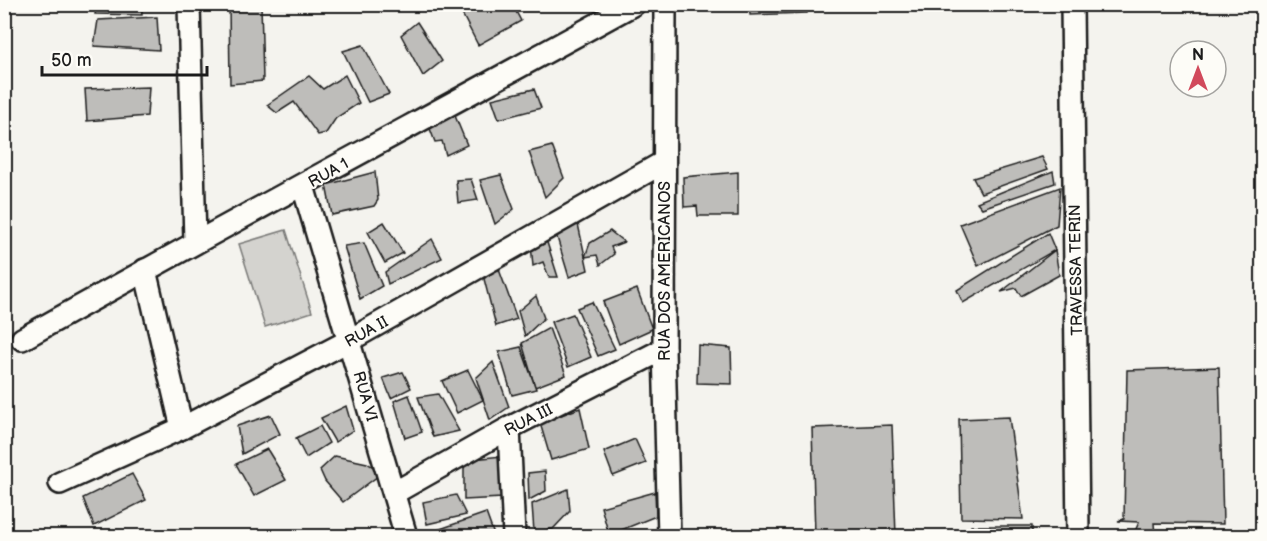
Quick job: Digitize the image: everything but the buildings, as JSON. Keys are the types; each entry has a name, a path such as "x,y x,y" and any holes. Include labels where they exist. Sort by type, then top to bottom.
{"street":[{"path":"189,4 195,242"},
{"name":"RUA 1","path":"22,339 195,242 303,186 633,4"},
{"name":"RUA DOS AMERICANOS","path":"665,4 664,350 669,537"},
{"name":"TRAVESSA TERIN","path":"1072,4 1078,537"},
{"name":"RUA II","path":"60,483 182,428 350,340 664,162"},
{"name":"RUA VI","path":"303,186 406,537"},
{"path":"145,270 182,428"},
{"name":"RUA III","path":"394,493 509,428 664,350"},
{"path":"509,428 514,537"}],"shaded area":[{"path":"286,230 312,312 265,327 239,244"}]}
